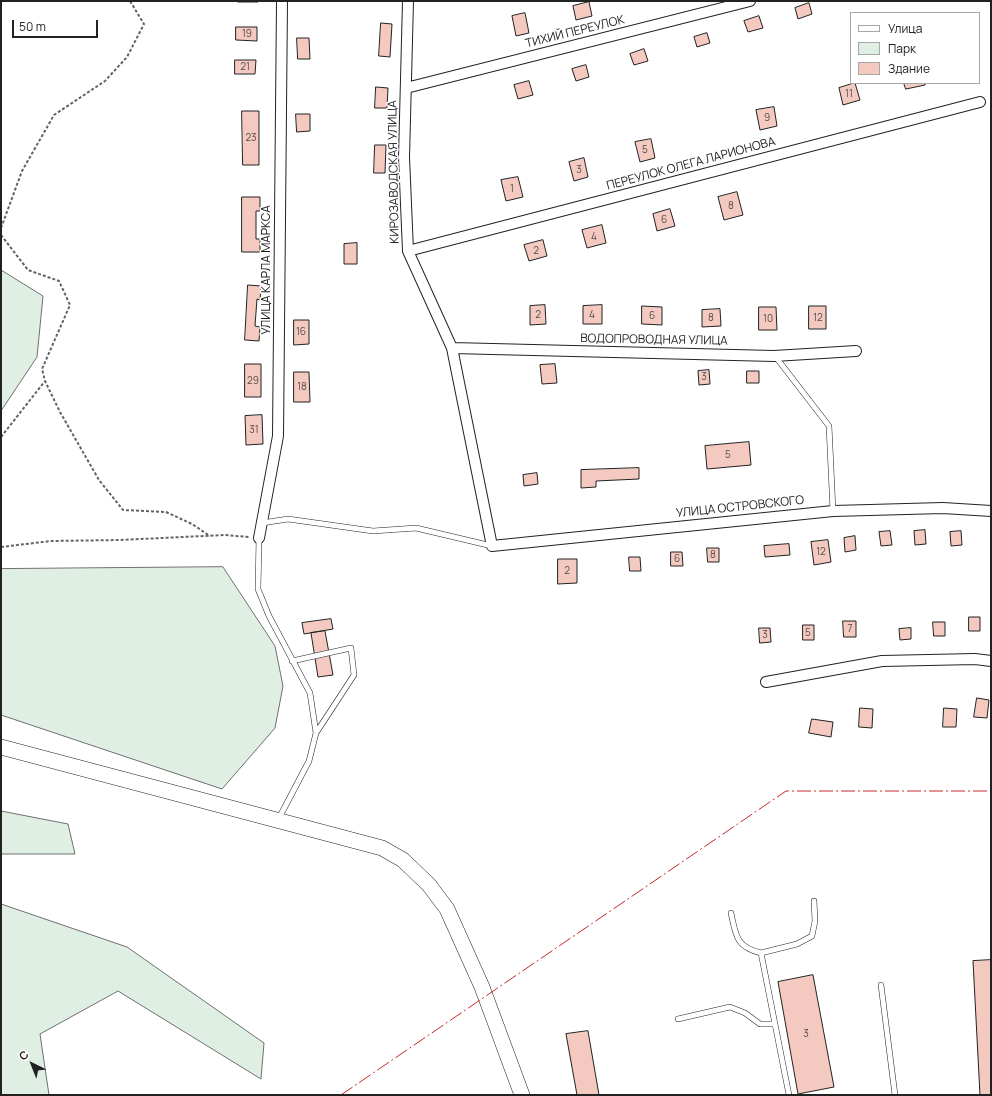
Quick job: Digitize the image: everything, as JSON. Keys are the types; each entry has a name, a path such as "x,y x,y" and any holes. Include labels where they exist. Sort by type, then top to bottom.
{"main road":[{"path":"1,747 382,848 403,860 429,885 447,909 482,987 522,1095"}],"street":[{"name":"УЛИЦА КАРЛА МАРКСА","path":"259,538 278,436 282,1"},
{"name":"КИРОЗАВОДСКАЯ УЛИЦА","path":"408,1 404,157 408,251 452,348 492,546"},
{"name":"ТИХИЙ ПЕРЕУЛОК","path":"406,88 750,1"},
{"name":"ПЕРЕУЛОК ОЛЕГА ЛАРИОНОВА","path":"408,251 980,102"},
{"name":"ВОДОПРОВОДНАЯ УЛИЦА","path":"452,348 774,356 856,351"},
{"name":"УЛИЦА ОСТРОВСКОГО","path":"492,546 833,511 943,508 991,511"},
{"path":"766,682 882,661 975,659 991,661"}],"lane":[{"path":"774,356 829,426 833,511"},
{"path":"262,523 288,519 373,530 416,528 492,546"},
{"path":"259,538 258,589 292,661 310,693 316,733"},
{"path":"278,820 309,761 316,733 354,675 351,648 292,661"},
{"path":"731,913 736,936 748,950 762,953 796,944 812,936 815,921 814,901"},
{"path":"762,953 789,1095"},
{"path":"881,985 895,1095"},
{"path":"678,1019 730,1006 745,1013 760,1024 775,1024"}],"path":[{"path":"1,228 22,170 54,114 105,82 127,57 144,24 130,1"},
{"path":"1,217 5,218"},
{"path":"1,235 28,270 59,281 70,305 42,369 45,381 60,412 99,480 123,510 166,512 192,524 210,536"},
{"path":"1,437 45,381"},
{"path":"1,547 51,541 224,535 259,538"}],"green space":[{"path":"1,270 43,296 37,357 1,411"},
{"path":"223,567 275,646 283,686 275,728 222,789 1,715 1,569"},
{"path":"1,811 68,824 75,854 1,854"},
{"path":"1,904 127,947 264,1043 261,1079 118,991 40,1034 49,1095 1,1095"}],"building":[{"path":"258,1 258,2 238,2"},
{"path":"589,2 592,16 576,20 573,6"},
{"path":"809,3 812,14 798,19 795,8"},
{"path":"525,13 529,33 516,36 512,16"},
{"path":"759,16 763,28 748,32 744,21"},
{"path":"381,23 392,24 390,57 379,56"},
{"path":"236,27 257,27 257,41 236,40"},
{"path":"707,33 710,43 697,47 694,37"},
{"path":"297,38 309,38 310,59 298,59"},
{"path":"644,49 648,61 634,65 630,54"},
{"path":"235,60 256,60 255,74 235,74"},
{"path":"586,65 589,77 576,81 572,69"},
{"path":"529,81 533,95 518,99 514,85"},
{"path":"855,84 860,100 843,105 839,88"},
{"path":"904,84 925,84 925,85 906,89"},
{"path":"376,87 388,88 387,108 375,108"},
{"path":"774,107 777,126 760,130 756,110"},
{"path":"242,111 259,111 259,165 243,165"},
{"path":"296,114 310,114 310,131 297,132"},
{"path":"651,139 655,158 640,162 635,142"},
{"path":"375,145 386,145 385,173 374,173"},
{"path":"584,158 588,177 574,181 569,162"},
{"path":"518,177 523,197 506,201 501,180"},
{"path":"737,192 743,215 724,220 718,197"},
{"path":"242,197 260,197 260,211 256,211 256,239 260,239 260,252 242,252"},
{"path":"670,209 675,226 657,231 653,214"},
{"path":"602,225 606,243 587,248 582,230"},
{"path":"543,240 547,256 529,261 524,245"},
{"path":"357,243 357,264 344,264 344,244"},
{"path":"248,285 261,286 260,300 257,299 255,326 260,327 259,341 245,340"},
{"path":"545,305 546,324 530,325 530,306"},
{"path":"602,305 602,324 583,324 583,306"},
{"path":"642,306 662,307 662,325 642,324"},
{"path":"809,306 826,306 826,329 809,329"},
{"path":"759,307 776,307 777,330 759,330"},
{"path":"720,309 721,326 702,327 702,310"},
{"path":"294,320 309,320 309,344 294,345"},
{"path":"245,364 261,364 261,397 245,397"},
{"path":"555,364 557,383 542,384 540,365"},
{"path":"709,370 710,384 699,385 698,371"},
{"path":"747,371 759,371 759,383 747,383"},
{"path":"294,372 309,372 310,402 294,402"},
{"path":"262,415 263,444 246,445 245,416"},
{"path":"749,442 751,465 707,469 705,446"},
{"path":"639,468 639,479 596,481 596,487 581,488 581,470"},
{"path":"537,473 538,484 524,486 523,475"},
{"path":"925,530 926,544 915,545 914,531"},
{"path":"890,531 892,545 881,546 879,532"},
{"path":"961,531 962,545 951,546 950,532"},
{"path":"855,536 856,550 845,552 844,538"},
{"path":"828,540 831,562 814,565 811,542"},
{"path":"789,544 790,555 765,557 764,546"},
{"path":"707,548 719,548 719,562 708,562"},
{"path":"671,552 682,552 683,566 671,566"},
{"path":"629,557 640,557 641,571 630,571"},
{"path":"558,559 577,559 577,583 558,584"},
{"path":"969,617 980,617 980,631 969,631"},
{"path":"331,619 333,629 304,634 302,623"},
{"path":"843,621 856,621 856,637 844,637"},
{"path":"933,622 945,622 945,636 934,636"},
{"path":"803,625 814,625 814,640 803,640"},
{"path":"759,628 770,628 771,642 760,643"},
{"path":"911,628 911,639 900,640 899,629"},
{"path":"325,631 333,675 318,677 311,633"},
{"path":"977,698 989,700 987,718 974,717"},
{"path":"860,708 873,709 872,728 859,727"},
{"path":"944,708 957,709 956,727 943,727"},
{"path":"812,719 833,722 831,737 809,733"},
{"path":"991,960 991,1095 980,1095 973,961"},
{"path":"813,975 834,1087 798,1094 778,982"},
{"path":"588,1031 599,1095 577,1095 566,1034"}],"power":[{"path":"341,1095 786,791 991,791"}]}
